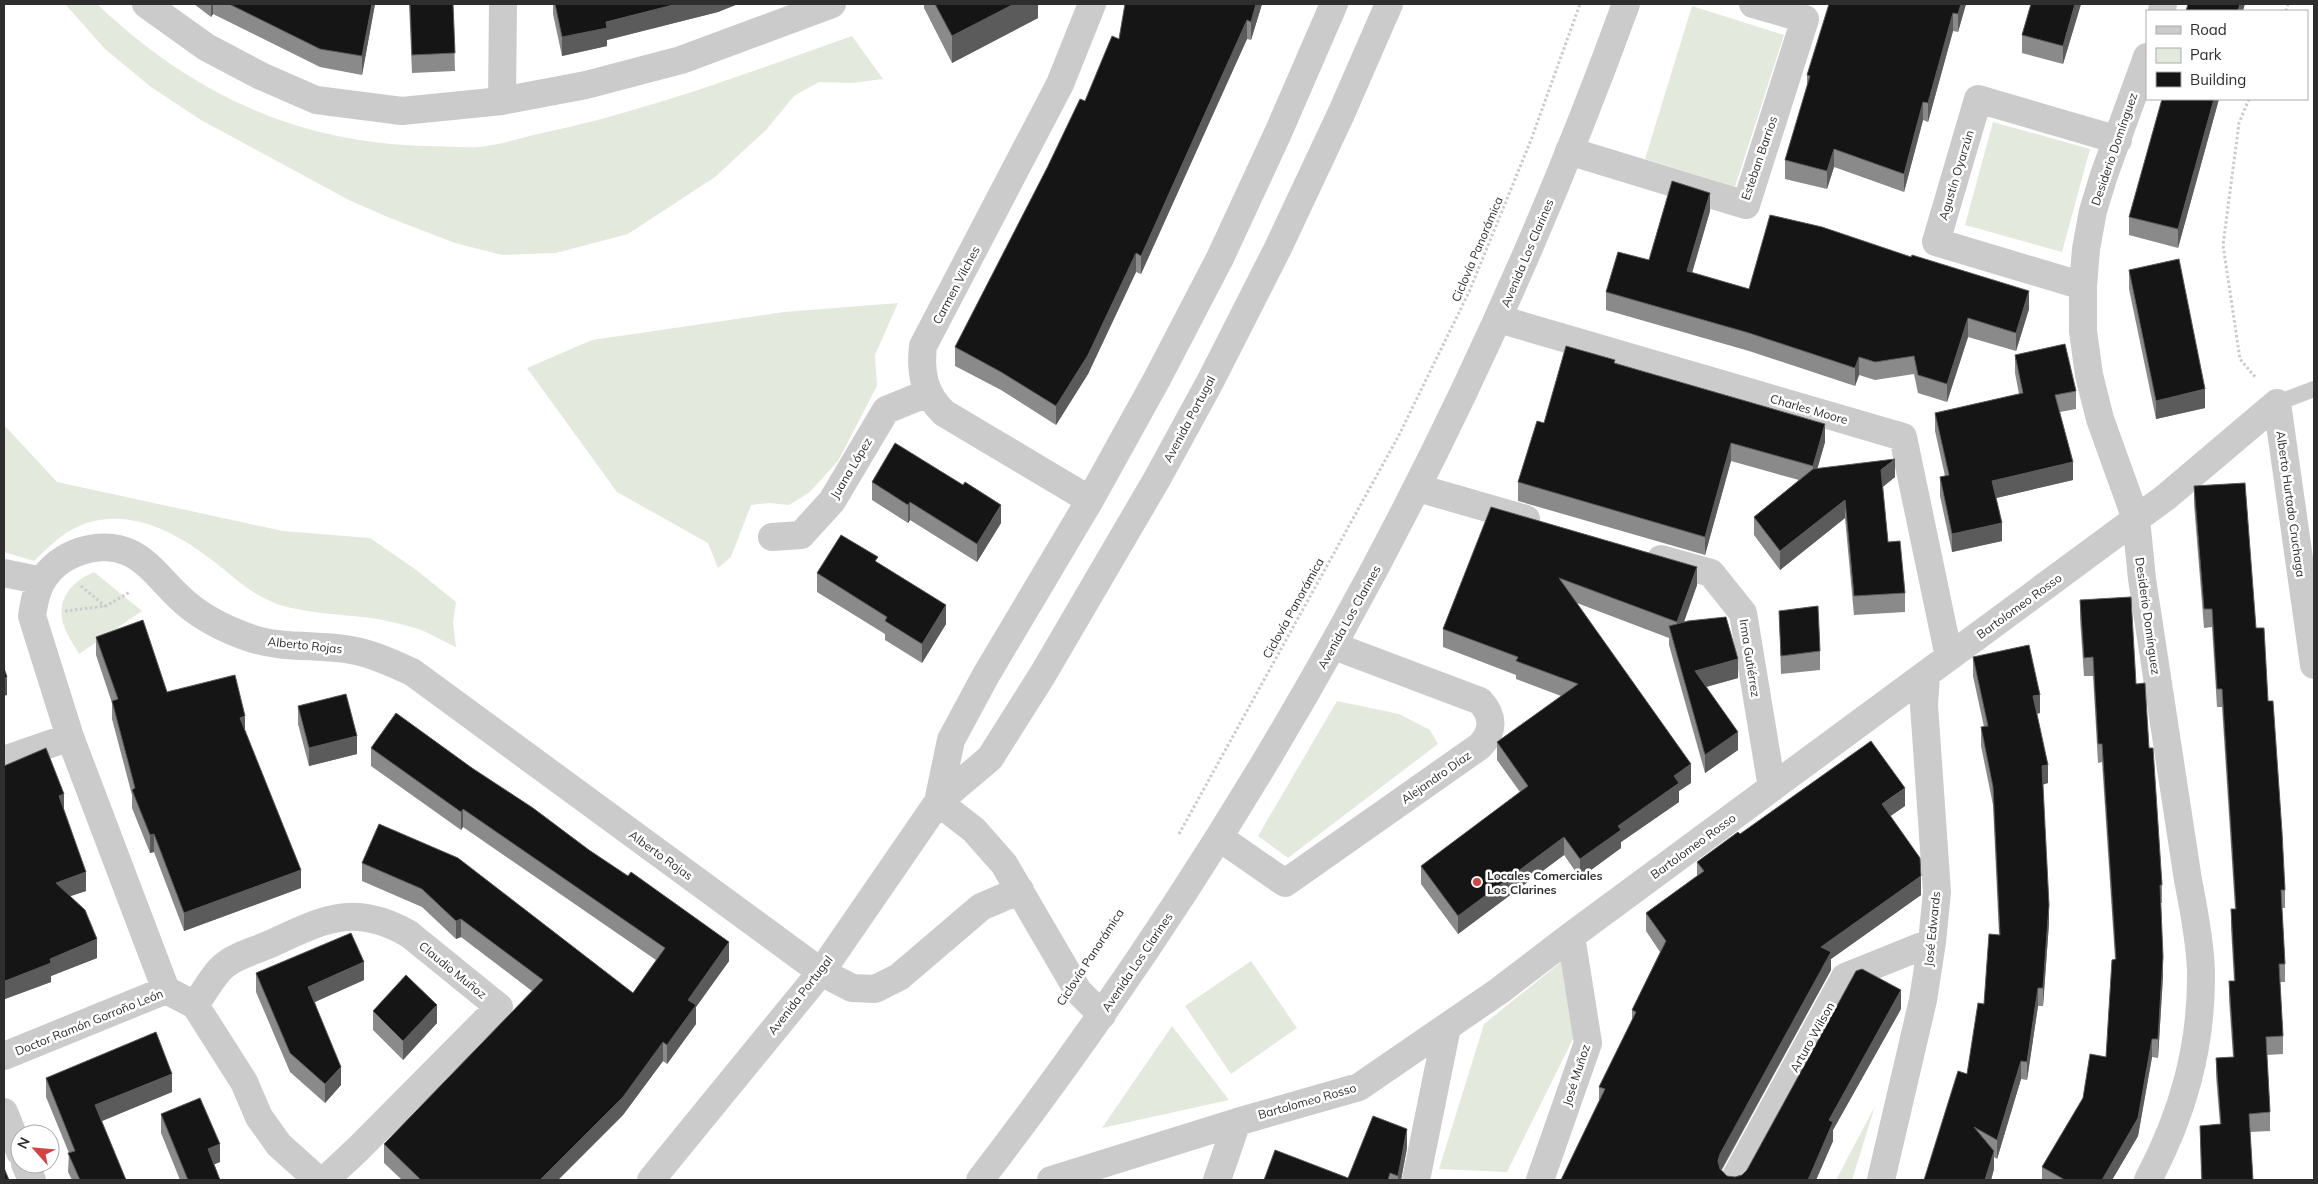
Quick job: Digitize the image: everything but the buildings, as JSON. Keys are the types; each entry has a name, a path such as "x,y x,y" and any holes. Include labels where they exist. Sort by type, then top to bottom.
{"street":[{"path":"146,4 206,47 261,76 316,100 402,111 502,101 586,85 681,60 788,22 832,4"},
{"path":"502,101 503,4"},
{"name":"Carmen Vilches","path":"1090,500 955,420 935,404 922,378 921,362 923,346 1060,84 1092,4"},
{"name":"Avenida Portugal","path":"938,802 951,740 986,675 1090,500 1157,379 1220,258 1278,133 1334,4"},
{"name":"Avenida Portugal","path":"651,1180 821,972 938,802 990,758 1043,674 1157,479 1278,248 1341,114 1389,4"},
{"name":"Avenida Los Clarines","path":"980,1180 1041,1101 1102,1015 1220,838 1334,646 1418,488 1499,318 1569,151 1626,4"},
{"name":"Esteban Barrios","path":"1569,151 1746,205 1805,18 1753,4"},
{"name":"Desiderio Domínguez","path":"2146,60 2104,175 2093,211 2086,249 2083,286 2083,331 2089,375 2100,419 2136,519 2142,578 2188,880 2197,925 2201,971 2198,1025 2193,1062 2182,1106 2165,1148 2148,1180"},
{"name":"Agustín Oyarzún","path":"2083,286 1936,242 1978,99 2118,140"},
{"name":"Charles Moore","path":"1499,318 1903,437 1949,657"},
{"name":"Juana López","path":"772,537 801,535 832,501 886,410 928,393"},
{"name":"Bartolomeo Rosso","path":"1051,1180 1237,1122 1359,1087 1499,991 2166,497 2277,403"},
{"name":"Alberto Hurtado Cruchaga","path":"2277,403 2314,665"},
{"path":"1418,488 1551,526"},
{"name":"Alberto Rojas","path":"32,616 35,598 42,581 54,566 74,553 92,548 110,548 128,552 145,562 180,598 204,616 228,629 253,639 280,645 351,650 391,662 412,672 821,972 852,988 875,989 899,977 981,907 1020,890"},
{"name":"Irma Gutiérrez","path":"1636,551 1711,573 1743,613 1772,788"},
{"path":"4,573 42,581"},
{"path":"32,616 70,737 166,990"},
{"name":"Alejandro Díaz","path":"1220,838 1285,883 1480,746 1487,739 1492,720 1488,709 1480,701 1334,646"},
{"name":"José Edwards","path":"1881,1180 1923,1000 1937,892 1924,704 1926,674"},
{"path":"4,760 70,737"},
{"path":"938,802 974,830 1004,864 1078,991 1102,1015"},
{"name":"Claudio Muñoz","path":"195,1005 224,965 321,921 356,916 384,921 409,934 499,1007 325,1180"},
{"name":"José Muñoz","path":"1540,1180 1588,1043 1571,936"},
{"name":"Arturo Wilson","path":"1734,1180 1845,978 1932,942"},
{"name":"Doctor Ramón Gorroño León","path":"4,1056 166,990 195,1005"},
{"path":"195,1005 244,1082 264,1124 279,1145 318,1180"},
{"path":"1416,1180 1447,1027"},
{"path":"4,1112 10,1127"},
{"path":"1217,1180 1237,1122"}],"lane":[{"path":"2277,403 2314,389"}],"path":[{"name":"Ciclovía Panorámica","path":"1178,835 1398,437 1469,292 1531,140 1580,4"},
{"path":"2249,100 2239,124 2223,245 2240,358 2277,403"},
{"path":"32,616 106,606 158,576"}],"green space":[{"path":"65,4 97,4 133,36 170,64 209,88 249,108 291,123 334,135 380,143 478,147 502,143 621,114 737,77 852,36 883,79 852,83 819,82 794,96 766,130 715,177 628,234 556,253 502,255 455,243 349,200 201,120 151,87 105,49"},
{"path":"1692,6 1784,35 1735,187 1645,159"},
{"path":"1993,122 2090,149 2062,252 1965,225"},
{"path":"898,303 875,355 877,386 838,461 810,492 789,505 769,503 751,505 731,557 718,568 708,543 617,492 527,368 592,340 784,312"},
{"path":"4,425 57,482 283,531 370,538 415,569 456,602 453,622 456,647 420,630 396,623 363,617 311,612 280,605 249,589 191,545 176,536 145,523 113,519 79,526 61,537 34,561 4,552"},
{"path":"94,572 142,611 79,654 63,623 61,611 65,596 74,584"},
{"path":"1337,701 1399,714 1430,730 1438,744 1288,858 1258,836"},
{"path":"1251,961 1297,1028 1231,1074 1185,1006"},
{"path":"1562,961 1578,1029 1507,1172 1439,1169 1484,1024"},
{"path":"1172,1026 1229,1100 1102,1128"},
{"path":"1875,1106 1852,1180 1836,1180"}],"place":[{"name":"Locales Comerciales Los Clarines","path":"1477,882"}]}
